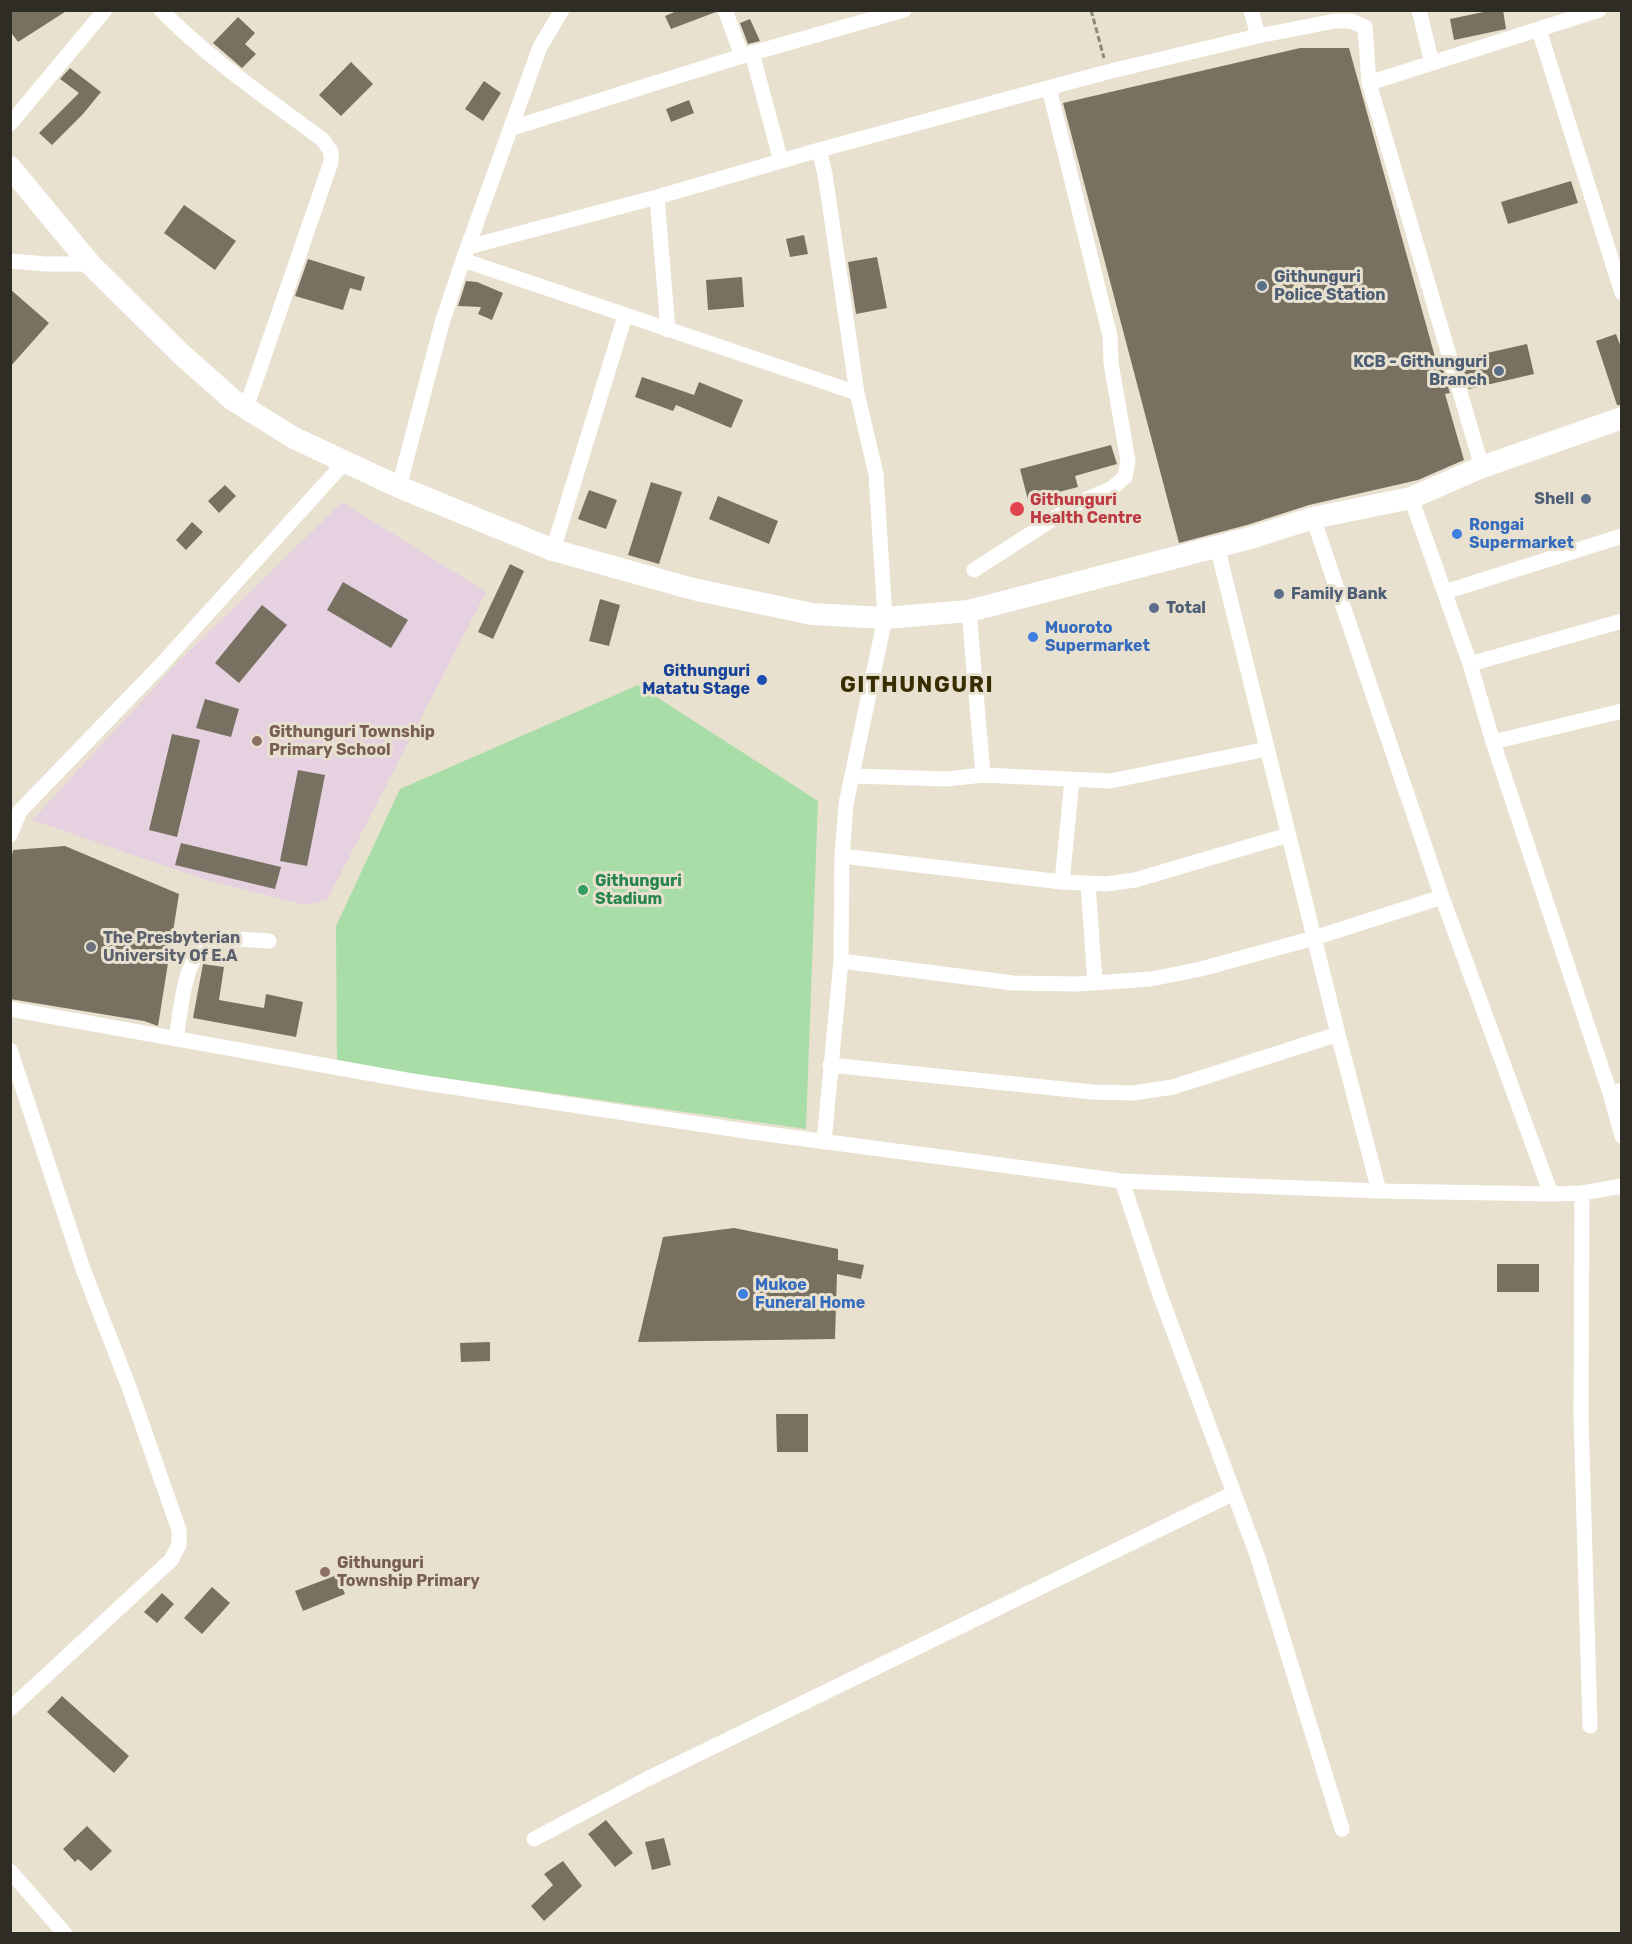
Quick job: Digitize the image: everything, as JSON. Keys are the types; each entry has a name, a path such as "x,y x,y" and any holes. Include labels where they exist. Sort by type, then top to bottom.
{"main road":[{"path":"10,167 90,264 182,355 233,400 294,438 399,487 553,550 693,589 812,614 885,618 969,611 1250,538 1313,518 1411,498 1482,467 1622,418"}],"street":[{"path":"10,124 105,10"},
{"path":"161,10 190,40 322,140 331,152 331,162 246,408"},
{"path":"399,487 442,323 465,253 540,47 562,10"},
{"path":"725,10 747,55 781,161"},
{"path":"1251,10 1258,36"},
{"path":"1419,10 1432,63"},
{"path":"512,128 747,55 900,11"},
{"path":"1369,83 1591,12"},
{"path":"465,253 819,150 1107,72 1258,36 1335,21 1351,21 1365,27 1369,83 1482,467"},
{"path":"1539,30 1622,293"},
{"path":"974,570 1078,503 1112,488 1125,477 1128,461 1111,363 1110,336 1049,88"},
{"path":"819,150 825,174 857,393 876,474 885,618 846,804 842,856 841,961 824,1142"},
{"path":"657,197 668,330"},
{"path":"465,253 625,316 857,393"},
{"path":"10,261 90,264"},
{"path":"553,550 625,316"},
{"path":"12,826 20,811 159,667 344,463"},
{"path":"1411,498 1470,664 1493,742 1616,1092 1622,1136"},
{"path":"1313,518 1442,897 1551,1194"},
{"path":"1445,592 1622,536"},
{"path":"1217,546 1379,1191"},
{"path":"969,611 983,775"},
{"path":"1470,664 1622,621"},
{"path":"1493,742 1622,711"},
{"path":"853,776 947,779 983,775 1110,781 1267,749"},
{"path":"1062,882 1071,780"},
{"path":"842,856 1062,882 1088,883 1135,880 1288,835"},
{"path":"1088,883 1095,983"},
{"path":"841,961 1013,983 1095,983 1151,979 1201,969 1314,938 1442,897"},
{"path":"176,1039 190,962 200,948 216,939 269,941"},
{"path":"10,1009 412,1081 824,1142 1122,1181 1379,1191 1551,1194 1582,1193 1622,1186"},
{"path":"830,1065 1092,1092 1133,1093 1173,1087 1338,1034"},
{"path":"10,1050 83,1269 129,1387 179,1530 180,1545 171,1560 10,1709"},
{"path":"1122,1181 1160,1295 1257,1555 1342,1829"},
{"path":"1582,1193 1581,1416 1590,1726"},
{"path":"534,1839 647,1779 1234,1492"},
{"path":"10,1871 65,1934"}],"path":[{"path":"1091,10 1107,72"}],"shaded area":[{"name":"Githunguri Township Primary School","path":"342,502 486,592 327,900 305,905 206,880 32,820 178,662"}],"green space":[{"name":"Githunguri Stadium","path":"638,685 818,801 806,1129 337,1063 336,926 400,789"}],"building":[{"path":"10,10 68,10 18,42 10,31"},
{"path":"679,10 716,10 716,12 671,29 665,16"},
{"path":"1503,10 1506,29 1454,40 1450,19"},
{"path":"238,17 255,33 245,44 256,54 242,68 213,43"},
{"path":"750,19 760,41 748,44 740,23"},
{"name":"Githunguri Police Station","path":"1300,48 1349,48 1437,364 1441,363 1450,393 1445,394 1464,460 1418,480 1309,505 1247,525 1179,543 1063,103"},
{"path":"351,62 373,84 341,116 319,95"},
{"path":"70,68 101,92 52,145 39,133 79,93 60,79"},
{"path":"484,81 501,93 483,121 465,109"},
{"path":"689,100 694,113 671,122 666,109"},
{"path":"1571,181 1578,203 1508,224 1501,202"},
{"path":"184,205 236,241 215,270 164,233"},
{"path":"804,235 808,254 790,257 786,239"},
{"path":"877,257 887,308 856,314 848,262"},
{"path":"308,259 365,277 361,291 350,288 343,310 295,296"},
{"path":"742,277 744,307 708,310 706,280"},
{"path":"466,281 477,282 503,293 492,320 478,314 481,307 458,306"},
{"path":"10,289 49,323 10,367"},
{"path":"1616,334 1622,350 1622,405 1617,405 1596,341"},
{"path":"1527,344 1534,374 1469,389 1460,359"},
{"path":"642,377 694,395 699,382 743,400 731,428 676,405 673,411 635,397"},
{"path":"1111,445 1117,464 1075,476 1078,487 1028,500 1020,469"},
{"path":"651,482 682,492 659,564 628,555"},
{"path":"225,485 236,496 219,513 208,501"},
{"path":"589,490 617,500 606,529 578,519"},
{"path":"718,496 778,521 769,544 709,519"},
{"path":"192,522 203,532 186,550 176,540"},
{"path":"510,564 524,571 493,639 478,632"},
{"path":"343,582 408,620 391,648 327,610"},
{"path":"600,599 620,605 609,646 589,641"},
{"path":"262,605 287,625 239,683 215,663"},
{"path":"205,699 239,709 231,737 196,728"},
{"path":"172,734 200,740 177,837 149,830"},
{"path":"298,770 325,775 307,866 280,861"},
{"path":"181,843 281,867 275,889 175,865"},
{"name":"The Presbyterian University Of E.A","path":"65,846 179,894 158,1026 144,1021 10,999 10,866 13,850"},
{"path":"203,964 224,967 219,1000 264,1008 266,994 303,1002 296,1037 193,1018"},
{"name":"Mukoe Funeral Home","path":"734,1228 838,1249 838,1260 864,1265 861,1279 837,1274 835,1339 638,1342 663,1237"},
{"path":"1497,1264 1539,1264 1539,1292 1497,1292"},
{"path":"490,1342 490,1361 461,1362 460,1343"},
{"path":"776,1414 808,1414 808,1452 777,1452"},
{"path":"337,1575 345,1594 303,1611 295,1591"},
{"path":"212,1587 230,1603 202,1634 184,1618"},
{"path":"162,1593 174,1604 157,1623 144,1612"},
{"path":"62,1696 129,1756 114,1773 47,1712"},
{"path":"606,1820 633,1853 615,1867 588,1834"},
{"path":"87,1826 112,1851 91,1871 78,1859 75,1862 63,1849"},
{"path":"664,1838 671,1865 652,1870 645,1842"},
{"path":"563,1861 582,1886 544,1921 531,1906 553,1885 544,1874"}],"place":[{"name":"Githunguri Police Station","path":"1262,286"},
{"name":"KCB - Githunguri Branch","path":"1499,371"},
{"name":"Shell","path":"1586,499"},
{"name":"Githunguri Health Centre","path":"1017,509"},
{"name":"Rongai Supermarket","path":"1457,534"},
{"name":"Family Bank","path":"1279,594"},
{"name":"Total","path":"1154,608"},
{"name":"Muoroto Supermarket","path":"1033,637"},
{"name":"Githunguri Matatu Stage","path":"762,680"},
{"name":"Githunguri Township Primary School","path":"257,741"},
{"name":"Githunguri Stadium","path":"583,890"},
{"name":"The Presbyterian University Of E.A","path":"91,947"},
{"name":"Mukoe Funeral Home","path":"743,1294"},
{"name":"Githunguri Township Primary","path":"325,1572"}],"district":[{"name":"GITHUNGURI","path":"917,686"}]}
